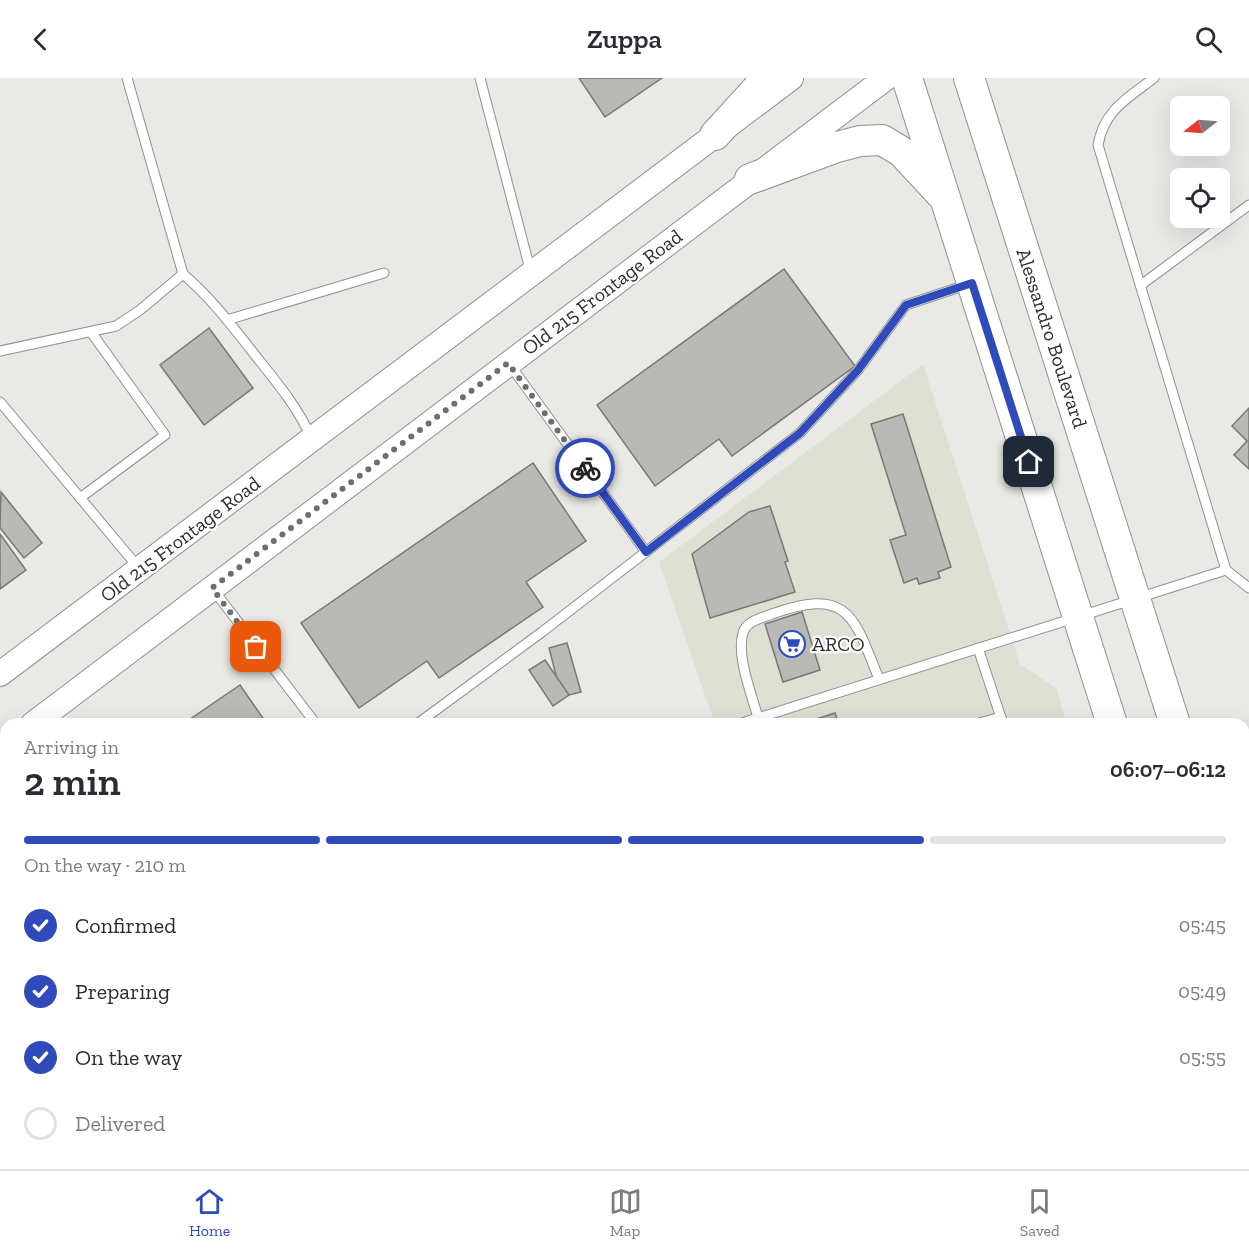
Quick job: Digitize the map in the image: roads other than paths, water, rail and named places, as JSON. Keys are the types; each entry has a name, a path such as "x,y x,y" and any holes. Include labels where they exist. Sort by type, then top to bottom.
{"main road":[{"path":"715,135 767,78"},
{"path":"907,78 1110,718"},
{"name":"Alessandro Boulevard","path":"969,78 1173,718"},
{"path":"750,179 837,147 860,141 882,140 902,152 946,200"}],"street":[{"name":"Old 215 Frontage Road","path":"0,674 791,78"},
{"name":"Old 215 Frontage Road","path":"41,718 886,78"}],"lane":[{"path":"127,78 183,274 207,294 285,393 301,416 312,439"},
{"path":"480,78 531,273"},
{"path":"1154,78 1113,110 1101,128 1098,145 1226,570 1249,588"},
{"path":"1141,285 1249,205"},
{"path":"227,320 384,273"},
{"path":"0,351 116,326 140,310 183,274"},
{"path":"425,718 800,433 858,370 906,305 972,283"},
{"path":"80,498 165,435 91,332"},
{"path":"508,363 646,552"},
{"path":"0,402 140,569"},
{"path":"879,679 859,629 850,616 835,606 816,604 795,606 750,623 743,631 741,651 758,718 1226,570"},
{"path":"212,588 311,718"},
{"path":"978,648 1001,718"}],"place":[{"name":"ARCO","path":"792,644"}]}
